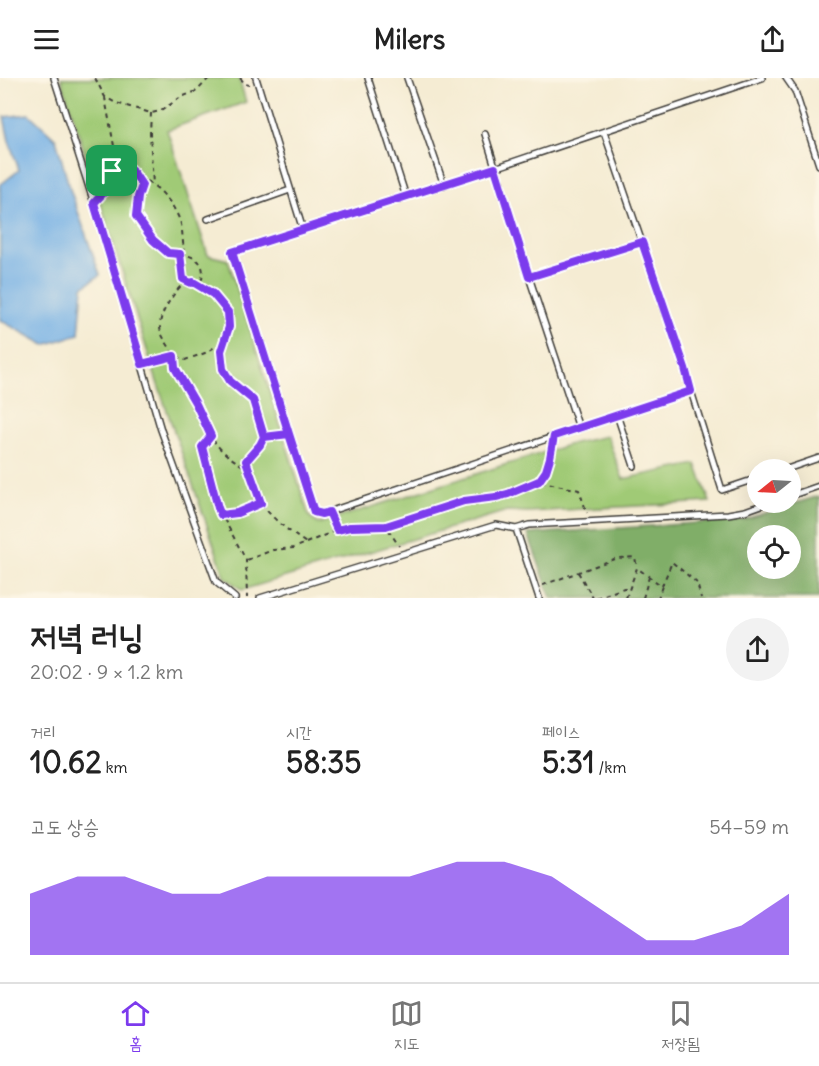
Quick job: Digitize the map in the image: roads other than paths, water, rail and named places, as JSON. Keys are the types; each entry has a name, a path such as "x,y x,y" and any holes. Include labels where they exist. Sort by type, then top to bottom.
{"lane":[{"path":"54,78 94,203 161,430 216,582 235,598"},
{"path":"256,78 303,230"},
{"path":"368,78 406,197"},
{"path":"407,78 444,185"},
{"path":"691,391 329,512 322,514 314,512 232,252 444,185 762,78"},
{"path":"786,78 795,91 819,165"},
{"path":"604,132 685,368 722,490 747,482"},
{"path":"485,134 579,428"},
{"path":"208,219 290,190"},
{"path":"529,277 642,242"},
{"path":"617,415 634,466"},
{"path":"801,464 819,458"},
{"path":"801,492 819,486"},
{"path":"260,598 496,525 516,530 529,525 728,514 747,510"},
{"path":"516,530 539,598"}],"water":[{"path":"29,114 56,139 69,186 100,275 83,287 79,334 45,345 0,320 0,185 19,170 4,117"}]}
